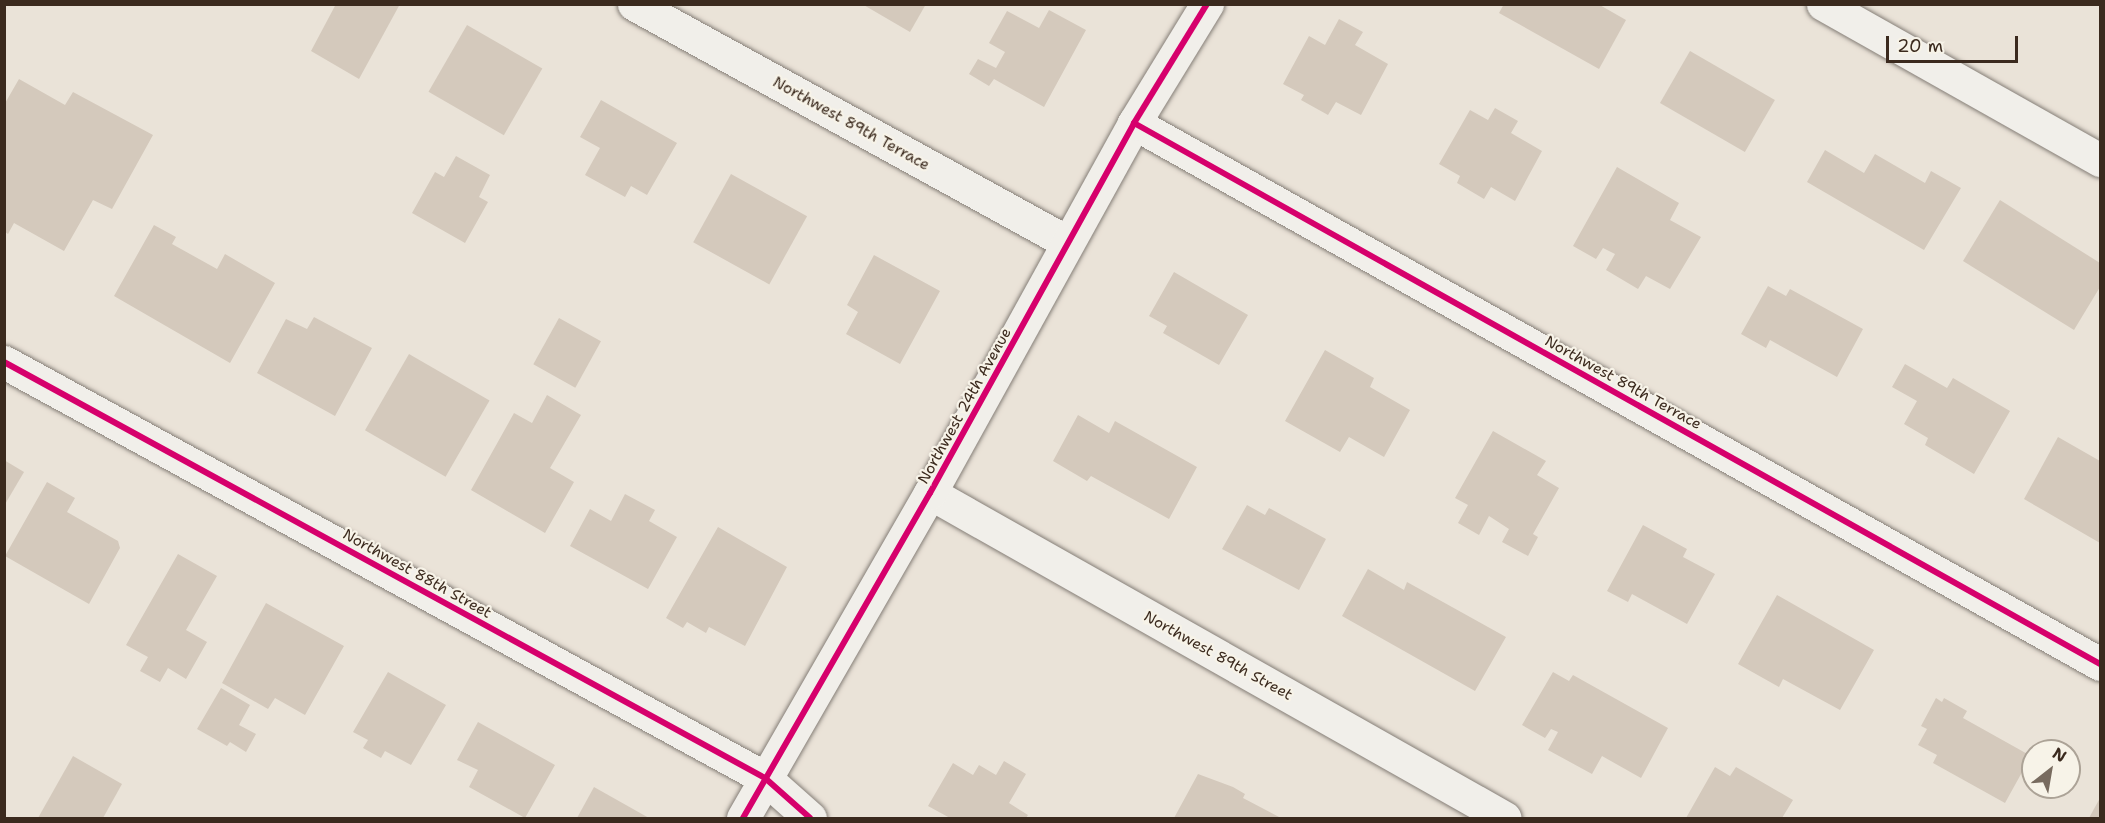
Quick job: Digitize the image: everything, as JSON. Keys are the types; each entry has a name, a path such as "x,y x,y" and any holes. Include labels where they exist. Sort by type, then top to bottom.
{"street":[{"name":"Northwest 89th Terrace","path":"634,4 1068,243"},
{"name":"Northwest 24th Avenue","path":"743,819 930,494 1134,123 1207,4"},
{"path":"1823,4 2100,160"},
{"name":"Northwest 89th Terrace","path":"1134,123 2100,664"},
{"name":"Northwest 88th Street","path":"4,362 765,778 810,819"},
{"name":"Northwest 89th Street","path":"930,494 1505,819"}],"building":[{"path":"336,4 400,4 359,79 311,51"},
{"path":"862,4 926,4 910,32"},
{"path":"1504,4 1598,4 1626,20 1599,69 1499,13"},
{"path":"1049,10 1086,30 1044,107 994,79 989,86 969,74 978,59 996,68 1005,52 989,43 1007,11 1039,28"},
{"path":"1339,19 1363,32 1355,45 1388,64 1361,115 1336,102 1328,115 1301,100 1304,95 1283,84 1309,36 1325,45"},
{"path":"467,25 542,68 504,135 428,92"},
{"path":"1690,51 1775,100 1745,152 1660,103"},
{"path":"19,79 65,105 73,92 153,135 112,209 93,200 64,251 14,223 8,234 4,231 4,105"},
{"path":"601,100 677,143 647,195 631,186 625,197 585,175 600,148 580,137"},
{"path":"1495,108 1518,121 1511,133 1542,151 1515,201 1491,187 1484,199 1457,183 1460,176 1439,164 1470,110 1488,120"},
{"path":"1825,150 1864,173 1875,154 1925,183 1931,171 1961,188 1924,250 1807,182"},
{"path":"456,156 490,175 479,197 488,202 465,243 412,213 435,172 444,177"},
{"path":"1617,167 1679,203 1670,220 1701,237 1670,289 1646,276 1638,289 1606,270 1615,254 1603,248 1596,259 1573,246"},
{"path":"731,174 807,216 769,284 693,242"},
{"path":"2000,200 2100,263 2100,287 2074,330 1963,261"},
{"path":"154,225 176,237 172,244 217,269 225,254 275,283 230,363 114,296"},
{"path":"874,255 940,291 900,364 846,334 858,312 847,305"},
{"path":"1174,272 1248,315 1219,365 1163,333 1167,326 1149,316"},
{"path":"1768,286 1786,296 1790,289 1863,329 1837,377 1770,340 1766,348 1741,334"},
{"path":"314,317 372,348 335,416 257,373 286,319 307,329"},
{"path":"559,318 601,341 575,388 533,364"},
{"path":"1325,350 1374,378 1370,387 1410,410 1384,457 1349,437 1340,452 1285,421"},
{"path":"409,354 490,400 446,477 365,430"},
{"path":"1905,364 1947,388 1953,378 2010,411 1974,474 1925,445 1928,438 1904,424 1917,401 1892,387"},
{"path":"547,395 581,415 550,468 574,482 545,533 471,490 514,413 532,423"},
{"path":"1078,415 1109,433 1115,421 1197,467 1169,519 1091,476 1087,481 1053,461"},
{"path":"1493,431 1546,461 1537,475 1559,488 1533,534 1538,537 1528,556 1502,542 1509,529 1489,516 1479,535 1458,523 1468,505 1455,498"},
{"path":"2058,437 2100,461 2100,543 2024,499"},
{"path":"4,460 24,472 4,506"},
{"path":"47,482 75,498 67,512 118,541 120,548 89,604 5,556"},
{"path":"625,494 655,510 649,521 677,537 648,589 570,546 590,509 611,521"},
{"path":"1247,505 1265,515 1269,508 1326,539 1299,590 1222,549"},
{"path":"1643,525 1687,549 1683,557 1715,574 1687,624 1632,594 1628,602 1607,591"},
{"path":"718,527 787,567 745,646 709,627 706,633 687,622 683,628 666,618"},
{"path":"178,554 217,576 186,630 207,642 186,679 168,668 160,682 140,671 148,657 126,645"},
{"path":"1368,569 1404,590 1407,582 1506,637 1475,691 1342,616"},
{"path":"1777,595 1874,650 1840,710 1783,679 1779,687 1738,664"},
{"path":"266,603 344,646 305,715 275,698 268,709 222,683"},
{"path":"388,672 446,705 411,765 385,751 381,758 363,748 368,740 353,732"},
{"path":"1553,672 1569,681 1573,675 1668,728 1641,778 1602,756 1592,774 1548,750 1558,732 1551,729 1545,738 1522,725"},
{"path":"221,688 250,705 239,725 256,734 246,752 230,742 227,746 197,729"},
{"path":"1936,698 1942,702 1944,698 1967,711 1963,718 2021,750 2021,774 2005,803 1933,763 1937,755 1918,745 1927,729 1921,726"},
{"path":"478,722 555,765 525,818 469,787 478,770 457,760"},
{"path":"73,756 122,784 103,818 38,818"},
{"path":"1004,761 1026,774 1009,803 1028,815 1026,818 950,818 928,806 953,763 973,775 979,765 996,775"},
{"path":"1715,767 1730,776 1736,767 1793,800 1782,818 1686,818"},
{"path":"1198,774 1233,787 1245,794 1243,798 1281,818 1174,818"},
{"path":"594,787 649,818 577,818"},
{"path":"2100,798 2100,818 2089,818"}],"cycle path":[{"path":"743,818 930,493 1134,123 1207,4"},
{"path":"1134,123 2100,664"},
{"path":"4,362 765,778 810,818"}]}
